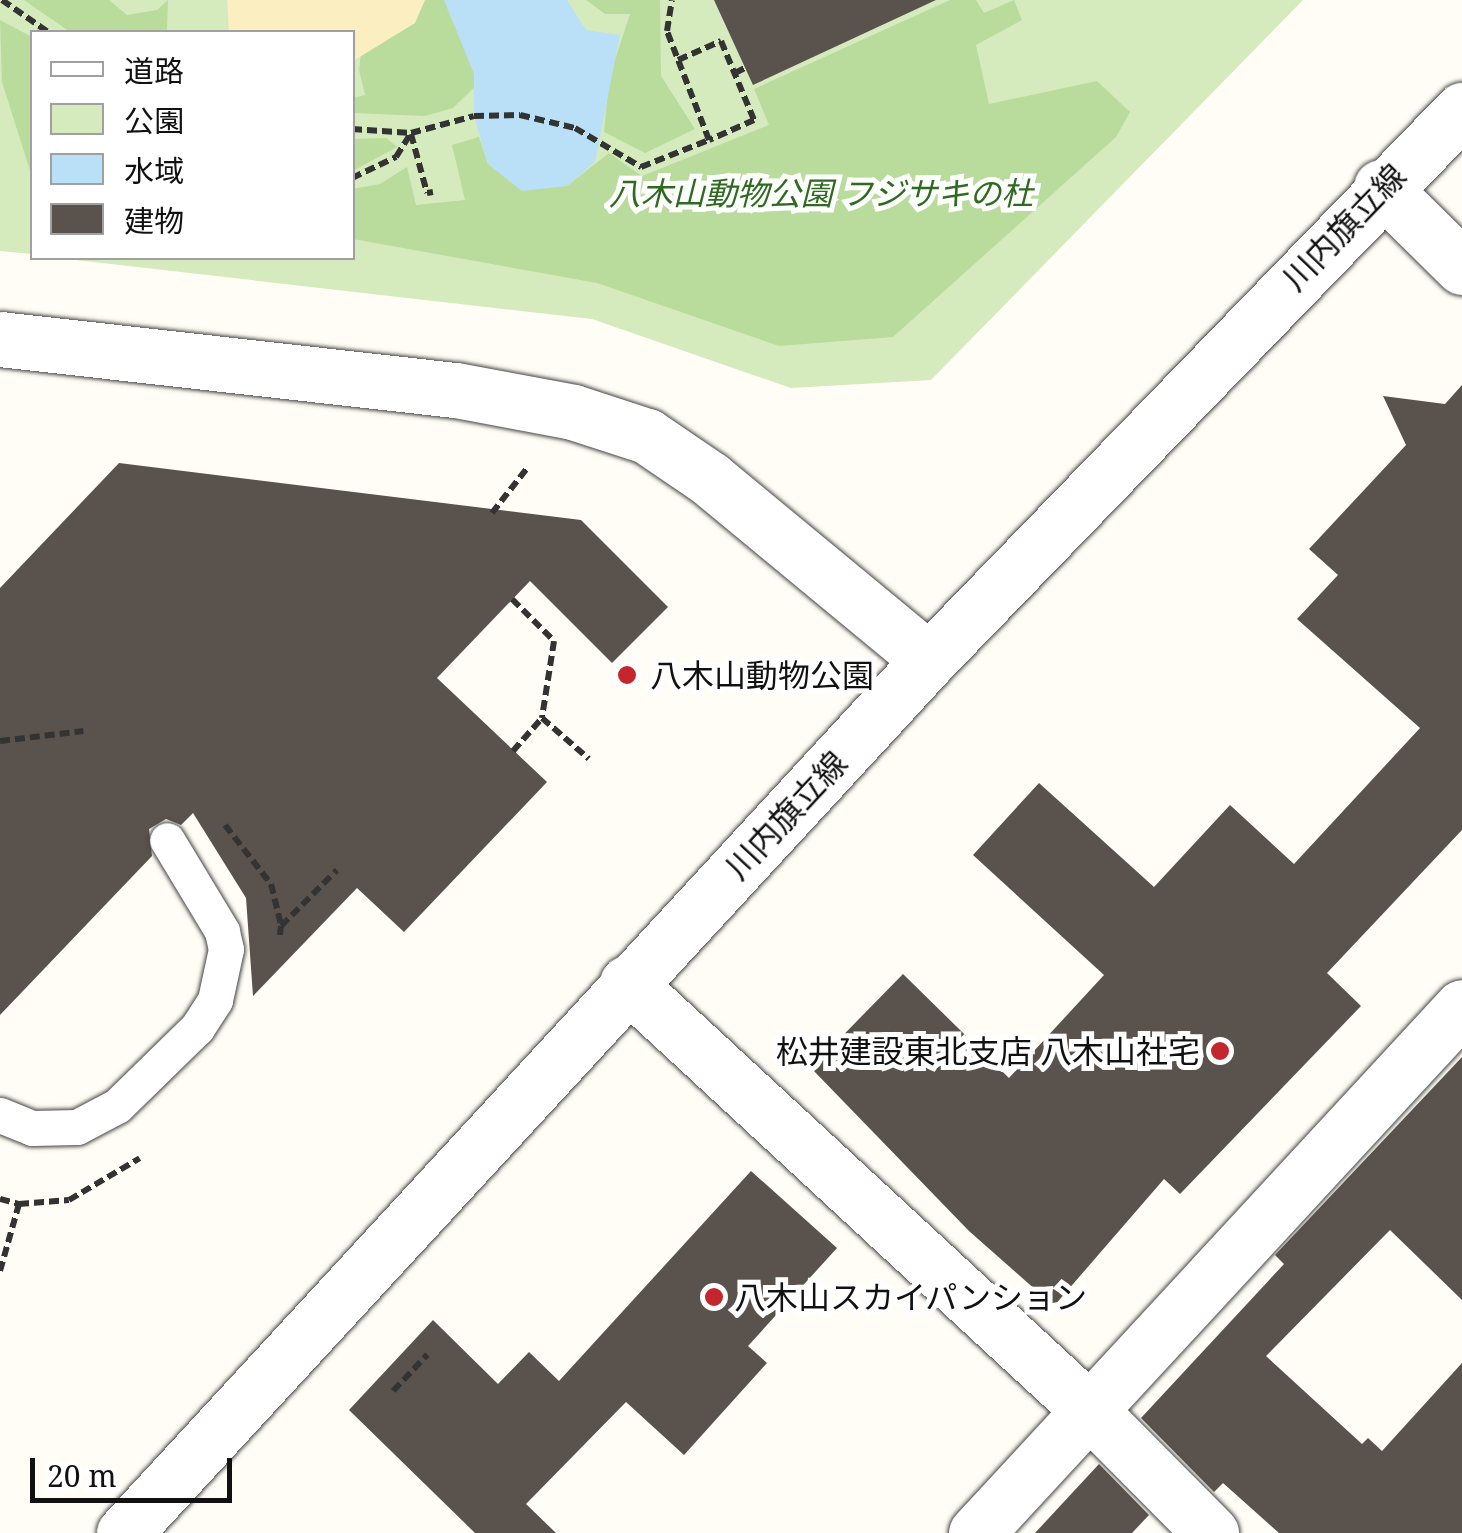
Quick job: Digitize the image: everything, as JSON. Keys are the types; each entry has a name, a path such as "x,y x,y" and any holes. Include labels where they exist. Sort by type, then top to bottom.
{"street":[{"name":"川内旗立線","path":"124,1533 929,660 1382,187 1462,110"},
{"path":"1382,187 1462,267"},
{"path":"0,339 456,390 573,412 647,436 710,479 929,660"},
{"path":"628,983 1090,1411 1211,1533"},
{"path":"976,1533 1462,1007"}],"lane":[{"path":"0,1115 32,1128 77,1127 117,1106 197,1028 216,1000 226,950 222,931 167,840"}],"path":[{"path":"2,0 45,30"},
{"path":"672,0 666,31 708,140"},
{"path":"355,129 410,133 474,116 520,115 601,142 641,167 754,120 721,41 678,60"},
{"path":"734,73 745,68"},
{"path":"355,177 396,158 410,133"},
{"path":"410,133 425,188 433,192"},
{"path":"512,600 554,641 542,718 512,751"},
{"path":"542,718 588,760"},
{"path":"0,742 83,731"},
{"path":"216,814 271,884 281,926"},
{"path":"0,1199 19,1204"},
{"path":"393,1391 427,1356"}],"green space":[{"name":"八木山動物公園 フジサキの杜","path":"0,0 1303,0 931,380 791,388 592,319 76,260 355,260 355,30 30,30 30,254 0,251"},
{"path":"24,0 109,0 127,15 157,10 168,0 167,30 67,30"},
{"path":"367,0 484,0 484,78 453,108 425,116 355,113 355,98 365,95 359,70"},
{"path":"586,0 660,0 661,76 695,129 645,153 604,132 609,78 630,14 605,14"},
{"path":"950,0 976,0 984,13 1014,0 1022,20 976,45 989,104 1097,81 1130,112 1116,137 893,337 779,346 597,283 355,239 355,188 380,184 407,167 416,205 465,200 452,145 479,137 488,164 567,186 609,153 642,176 769,125 754,89"},
{"path":"0,20 30,36 30,171 2,82"},
{"path":"386,138 397,147 355,170 355,139"}],"sand":[{"path":"227,0 425,0 415,23 355,60 355,30 229,30"}],"water":[{"path":"444,0 567,0 586,30 620,35 595,162 567,186 522,191 488,164 474,116 474,74"}],"building":[{"path":"714,0 936,0 753,85"},
{"path":"1462,385 1462,830 1327,973 1361,1006 1180,1194 1164,1179 1054,1306 969,1231 811,1068 903,974 1009,1078 1104,975 973,855 1039,783 1154,887 1230,805 1294,864 1420,728 1297,619 1338,575 1309,549 1406,445 1383,396 1445,404"},
{"path":"119,463 581,520 668,607 612,663 530,581 437,678 547,782 404,932 357,888 253,996 246,898 193,813 181,825 166,819 149,829 152,856 0,1015 0,588"},
{"path":"1462,1057 1462,1300 1390,1230 1266,1356 1362,1444 1368,1438 1382,1451 1462,1363 1462,1533 1279,1533 1223,1483 1214,1492 1141,1418 1284,1264 1275,1255"},
{"path":"751,1171 837,1248 748,1346 767,1363 684,1455 626,1402 526,1504 556,1533 475,1533 349,1410 433,1320 498,1384 529,1352 559,1381"},
{"path":"1099,1464 1149,1515 1132,1533 1035,1533"}],"place":[{"name":"八木山動物公園","path":"627,675"},
{"name":"松井建設東北支店 八木山社宅","path":"1220,1051"},
{"name":"八木山スカイパンション","path":"714,1297"}]}
